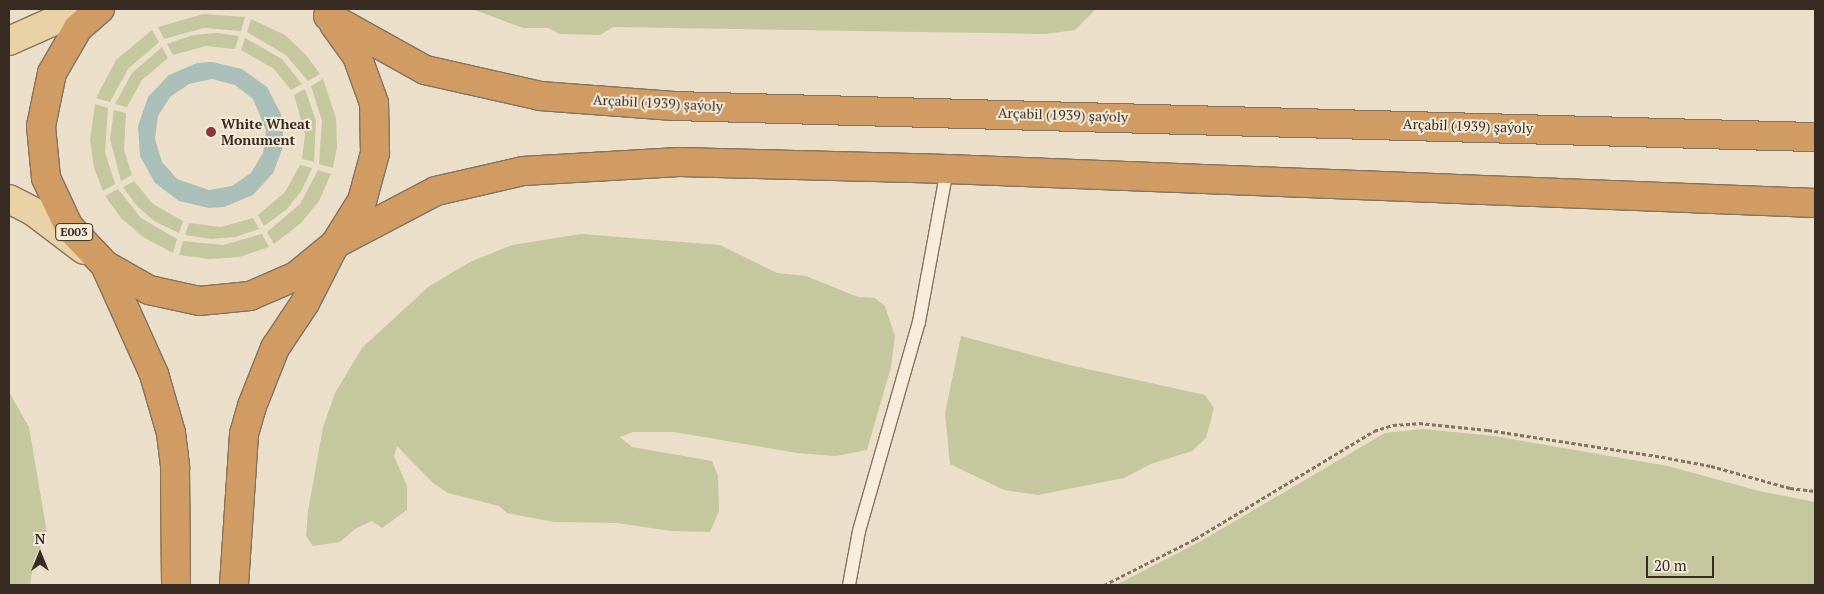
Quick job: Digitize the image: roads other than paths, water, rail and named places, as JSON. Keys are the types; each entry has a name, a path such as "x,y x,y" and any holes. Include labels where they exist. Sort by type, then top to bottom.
{"highway":[{"name":"E003","path":"100,9 78,28 52,74 41,126 46,178 65,219 105,266 149,290 199,301 250,296 289,280 335,244 362,201 375,153 374,113 358,56 324,11"},
{"name":"Arçabil (1939) şaýoly","path":"324,11 425,70 540,96 674,106 1815,137"},
{"path":"234,585 240,468 252,406 275,348 305,303 335,244 436,191 523,171 679,162 947,168 1815,203"},
{"path":"105,266 154,374 169,426 175,468 176,585"}],"main road":[{"path":"9,41 81,9"},
{"path":"9,199 34,212 105,266"}],"lane":[{"path":"849,585 859,531 919,322 947,168"}],"water":[{"path":"212,62 242,69 267,87 281,114 284,144 273,173 253,195 224,207 209,208 179,201 155,183 140,156 138,126 148,97 169,75 197,63","holes":["212,79 235,85 253,99 266,130 263,153 251,173 232,186 209,190 177,179 162,162 155,139 158,116 170,97 189,84"]}],"place":[{"name":"White Wheat Monument","path":"211,132"}]}
